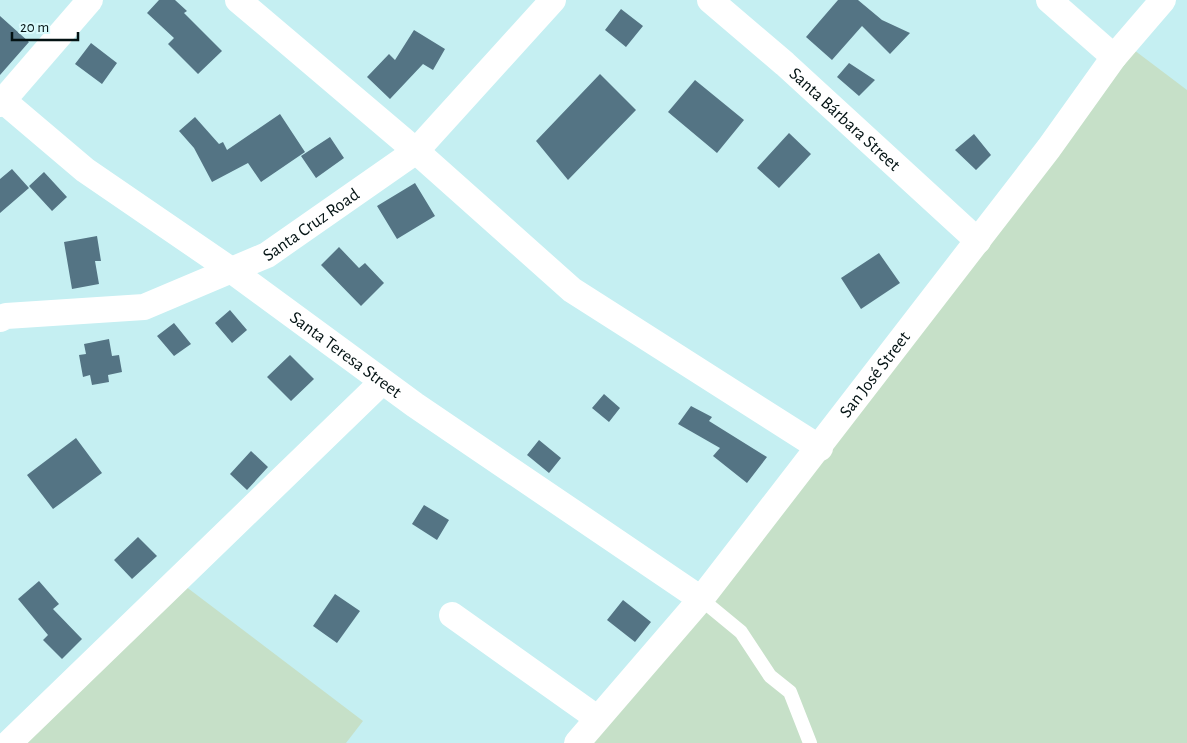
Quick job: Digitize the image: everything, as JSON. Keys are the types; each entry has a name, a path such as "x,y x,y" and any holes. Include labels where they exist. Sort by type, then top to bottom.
{"street":[{"path":"1,101 90,0"},
{"path":"238,0 416,151 572,290 820,448"},
{"name":"Santa Cruz Road","path":"0,319 6,316 144,307 267,255 416,151 553,0"},
{"name":"Santa Bárbara Street","path":"710,0 785,64 978,241"},
{"path":"1050,0 1114,57"},
{"name":"San José Street","path":"577,743 702,599 1050,148 1114,57 1163,0"},
{"name":"Santa Teresa Street","path":"1,101 85,170 231,270 382,382 702,599"},
{"path":"9,743 382,382"},
{"path":"452,615 597,718"}],"lane":[{"path":"702,599 742,632 770,676 790,692 810,743"}],"green space":[{"path":"1134,50 1187,90 1187,743 589,743"},
{"path":"185,586 363,721 346,743 20,743"}],"building":[{"path":"159,0 175,0 187,11 184,13 222,51 198,74 168,44 174,38 147,13"},
{"path":"838,0 858,0 882,20 910,33 890,54 862,26 832,60 806,37"},
{"path":"621,9 643,26 626,47 605,30"},
{"path":"0,16 29,42 0,75"},
{"path":"414,30 445,49 433,70 423,64 390,99 367,77 389,54 395,60"},
{"path":"91,43 117,63 102,84 75,64"},
{"path":"849,63 875,80 859,96 837,77"},
{"path":"600,74 636,110 568,180 536,141"},
{"path":"695,80 744,120 717,153 668,112"},
{"path":"280,114 305,152 261,182 248,163 212,182 194,148 179,131 195,117 219,144 223,142 227,150"},
{"path":"789,133 811,154 779,188 757,168"},
{"path":"974,134 991,155 976,170 955,150"},
{"path":"330,137 344,158 316,178 301,156"},
{"path":"12,169 29,188 0,213 0,179"},
{"path":"44,172 67,197 52,211 29,186"},
{"path":"415,183 435,216 397,239 377,206"},
{"path":"97,236 101,261 95,261 99,284 72,289 64,242"},
{"path":"339,247 359,268 365,263 384,283 361,306 321,265"},
{"path":"879,253 900,283 861,309 841,278"},
{"path":"230,310 247,330 232,343 215,323"},
{"path":"174,323 191,344 174,356 157,336"},
{"path":"109,339 112,356 119,355 122,372 108,375 109,382 92,385 90,375 83,377 79,355 86,354 84,344"},
{"path":"290,355 314,379 291,401 267,377"},
{"path":"604,394 620,408 609,422 592,408"},
{"path":"691,406 712,417 709,421 767,457 747,483 713,456 720,448 678,424"},
{"path":"76,438 102,473 53,509 27,475"},
{"path":"539,440 561,458 549,473 527,455"},
{"path":"251,451 268,467 247,490 230,474"},
{"path":"424,505 449,520 437,540 412,524"},
{"path":"138,537 157,556 132,579 114,560"},
{"path":"39,581 59,604 53,609 82,639 62,659 43,640 48,635 18,599"},
{"path":"335,594 360,611 337,643 313,626"},
{"path":"623,600 651,622 635,642 607,620"}]}
